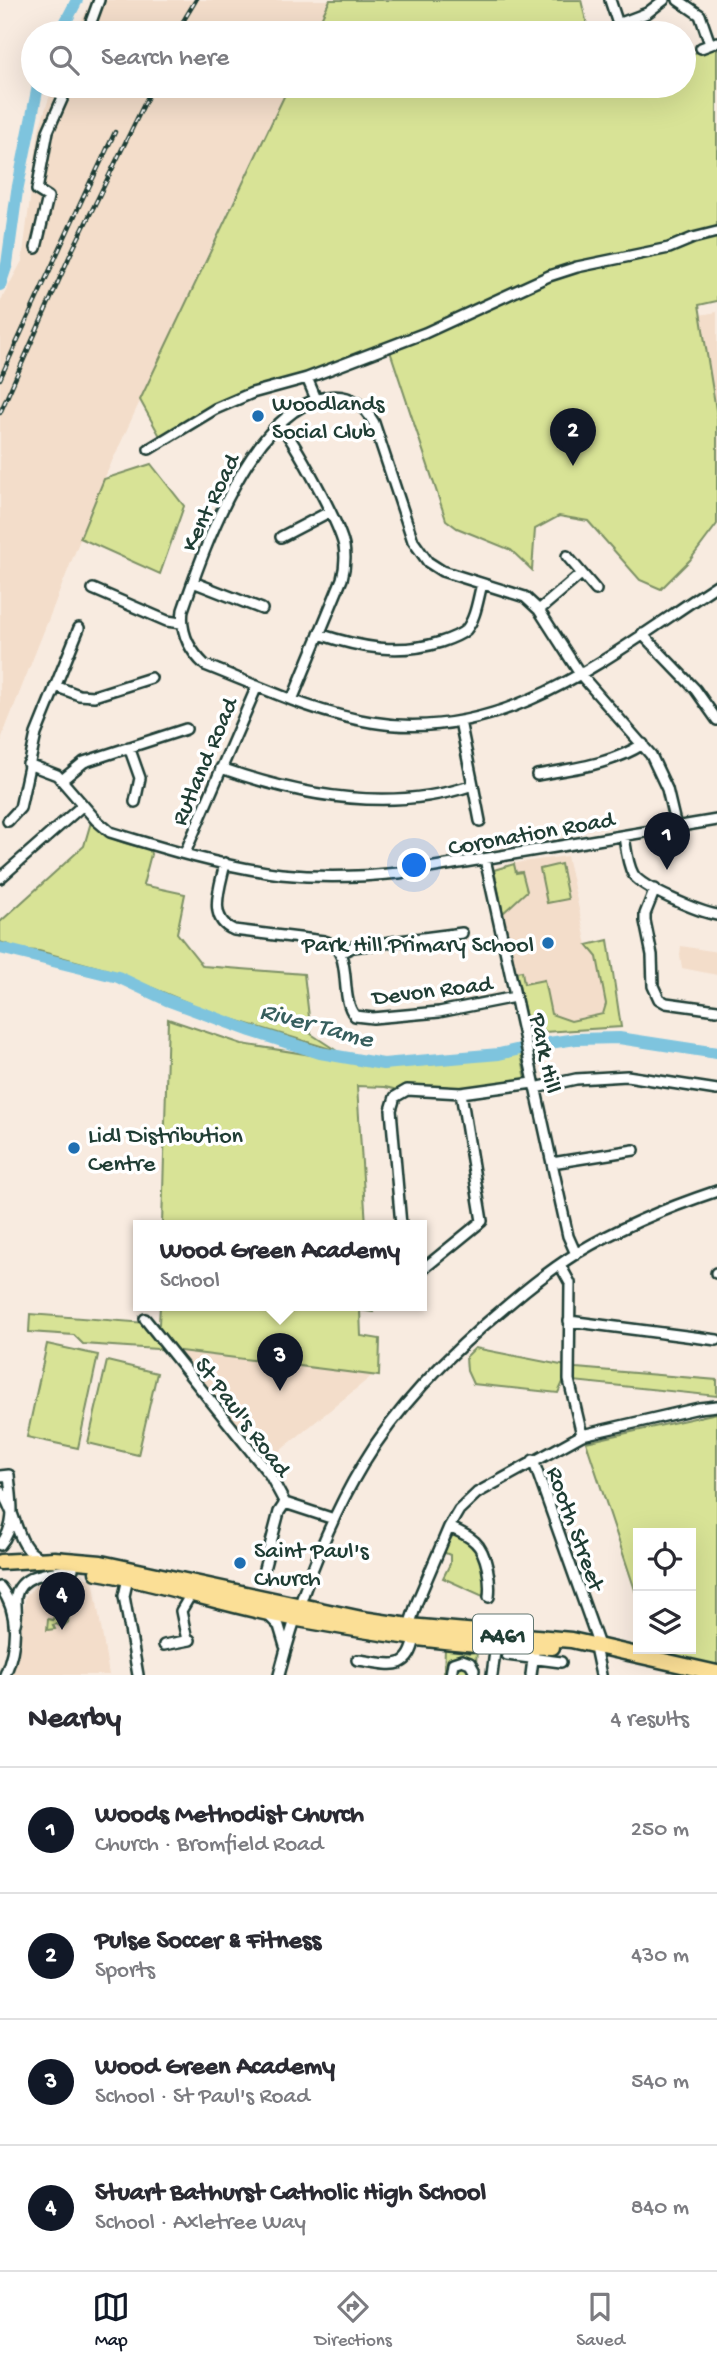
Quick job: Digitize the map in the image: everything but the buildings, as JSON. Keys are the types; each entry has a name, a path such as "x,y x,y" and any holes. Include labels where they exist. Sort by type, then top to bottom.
{"highway":[{"name":"A461","path":"0,1562 44,1559 88,1561 135,1569 376,1634 412,1632 571,1640 717,1673"},
{"name":"A461","path":"0,1571 73,1569 128,1578 263,1611 296,1612"},
{"name":"A461","path":"412,1632 464,1643 496,1644 534,1653 598,1648"}],"street":[{"path":"91,21 99,0"},
{"path":"610,0 617,21"},
{"path":"633,21 664,0"},
{"path":"678,0 700,15 714,43 701,48"},
{"path":"36,248 48,197 37,190 42,156 48,131 63,98"},
{"path":"149,449 215,409 253,393 307,378 425,333 549,276 577,267 669,248 717,232"},
{"path":"307,378 316,399 338,395 363,407 378,432 413,541 428,562 442,571 525,597 539,610 580,674 643,744 663,779 676,827"},
{"name":"Kent Road","path":"181,622 193,582 243,469 256,450 293,410 316,399"},
{"path":"279,424 291,439 341,536 345,559 342,579 292,700"},
{"path":"281,537 329,512"},
{"path":"567,556 596,590"},
{"path":"539,610 581,574"},
{"path":"193,582 262,609"},
{"path":"319,634 380,649 412,649 436,643 457,636 468,627 482,584"},
{"path":"93,589 167,621 181,622 191,648 205,665 292,700 344,716 384,724 429,725 460,721 533,700 580,674 717,585"},
{"path":"8,821 20,807 36,734 79,628"},
{"path":"642,634 695,689 717,720"},
{"path":"55,686 79,695 94,696 151,678"},
{"name":"Rutland Road","path":"185,853 257,685"},
{"path":"460,721 480,821"},
{"path":"28,764 51,771 62,780 84,762 186,729"},
{"path":"537,775 604,762 627,754 643,744"},
{"path":"129,747 140,778 135,802"},
{"path":"221,768 285,789 344,798 417,796 451,792 473,785"},
{"name":"Coronation Road","path":"62,780 110,832 225,863 293,875 366,876 412,871 717,820"},
{"path":"0,878 83,805"},
{"path":"624,836 632,872 641,882 717,915"},
{"name":"Park Hill","path":"485,859 568,1237 576,1254"},
{"path":"225,863 216,907 226,926 240,932 329,942 340,953 353,947 462,933"},
{"path":"654,889 645,921 652,955 653,986 659,999 666,1003 717,1010"},
{"name":"Devon Road","path":"340,953 345,969 348,1007 355,1016 439,1012 515,998"},
{"path":"401,1220 391,1110 399,1093 407,1090 461,1093 576,1079 627,1076 717,1090"},
{"path":"427,1266 482,1221 461,1093"},
{"path":"552,1163 634,1150"},
{"path":"279,1675 296,1612 334,1519 364,1462 416,1391 480,1327 576,1254 656,1214 717,1191"},
{"path":"560,1265 569,1283 569,1380 582,1435"},
{"name":"St Paul's Road","path":"145,1319 270,1475 285,1503 334,1519"},
{"path":"569,1321 717,1340"},
{"path":"354,1658 395,1664 405,1663 411,1656 411,1616 449,1527 471,1497 582,1435 717,1406"},
{"name":"Rooth Street","path":"533,1460 598,1648 601,1675"},
{"path":"0,1476 9,1475 12,1510 10,1530 0,1545"},
{"path":"0,1491 12,1510 24,1547 31,1555 44,1559"},
{"name":"St Paul's Road","path":"263,1573 279,1512 285,1503"},
{"path":"449,1527 471,1539 481,1549 490,1582 489,1597"},
{"path":"5,1675 14,1647 17,1593 23,1583 33,1577 73,1569"},
{"path":"128,1578 124,1596 140,1671"},
{"path":"0,1587 8,1598 16,1621"},
{"path":"164,1645 189,1640 181,1611 191,1594"},
{"path":"263,1611 279,1626 285,1651"},
{"path":"463,1660 464,1643"},
{"path":"492,1675 496,1644"},
{"path":"508,1655 534,1653 561,1662"},
{"path":"531,1675 534,1653"},
{"path":"452,1675 453,1662 463,1660 470,1663 474,1670 473,1675"}],"shaded area":[{"path":"93,0 330,0 320,21 81,21"},
{"path":"49,98 283,98 104,479 2,737 0,748 0,302 22,261 39,129"},
{"path":"717,312 717,416 700,315"},
{"name":"Park Hill Primary School","path":"567,856 587,945 608,940 621,1027 544,1032 526,1018 494,870 522,862"},
{"path":"681,946 717,952 717,975 682,968"},
{"path":"172,1350 373,1375 265,1463"},
{"path":"93,1579 109,1675 12,1675 20,1646 25,1597 37,1584 46,1581 78,1581"}],"green space":[{"path":"330,0 581,0 586,21 320,21"},
{"path":"717,46 717,230 668,246 577,265 384,346 306,375 244,393 161,438 140,400 283,98 696,98 696,52"},
{"path":"717,237 717,301 699,305 717,416 717,524 690,560 661,589 640,580 588,521 559,516 535,529 532,570 511,550 457,528 446,520 390,351 550,277"},
{"path":"151,464 184,506 160,574 80,538 104,479"},
{"path":"91,822 117,840 149,848 151,854 143,885 185,894 177,933 203,966 304,974 311,1034 337,1051 215,1014 112,971 39,951 22,950 0,942 0,922 84,846"},
{"path":"514,864 516,873 522,872 527,891 503,913 494,870"},
{"path":"561,864 568,899 547,903 540,869"},
{"path":"608,940 621,1027 544,1032 526,1018 516,972 522,971 524,984 544,980 551,1014 571,1021 603,1014 606,1004 597,957 587,945"},
{"path":"168,1019 242,1044 368,1064 426,1065 521,1053 526,1080 458,1089 398,1090 357,1086 366,1220 162,1220"},
{"path":"160,1311 360,1311 361,1336 380,1339 379,1376 172,1350 83,1344 74,1335 29,1332 30,1314 159,1324"},
{"path":"47,1344 98,1355 78,1448 27,1437"},
{"path":"475,1348 576,1368 717,1380 717,1396 564,1380 558,1393 473,1384 467,1371 466,1357"},
{"path":"107,1361 157,1373 138,1455 88,1443"},
{"path":"717,1413 717,1667 672,1654 696,1654 696,1528 633,1528 633,1584 586,1442"},
{"path":"454,1533 470,1541 477,1551 485,1578 485,1597 443,1578 450,1564 450,1555 443,1552"},
{"path":"63,1596 64,1614 69,1614 68,1622 62,1628 57,1624 53,1625 55,1629 47,1630 48,1619 53,1620 58,1597"},
{"path":"445,1648 470,1653 477,1651 475,1675 444,1675"}],"waterway":[{"name":"River Tame","path":"66,21 77,0"},
{"name":"River Tame","path":"0,285 7,264 17,191 36,98"},
{"name":"River Tame","path":"0,948 118,977 167,1000 320,1053 383,1064 499,1054 576,1039 619,1038 717,1053"}],"railway":[{"path":"183,21 196,0"},
{"path":"0,413 71,253 147,98"},
{"path":"88,189 115,132"},
{"path":"0,379 91,180"}],"place":[{"name":"Woodlands Social Club","path":"258,416"},
{"name":"Pulse Soccer & Fitness","path":"573,466"},
{"name":"Woods Methodist Church","path":"667,870"},
{"name":"Park Hill Primary School","path":"548,943"},
{"name":"Lidl Distribution Centre","path":"74,1148"},
{"name":"Wood Green Academy","path":"280,1391"},
{"name":"Saint Paul's Church","path":"240,1563"},
{"name":"Stuart Bathurst Catholic High School","path":"62,1630"}]}
